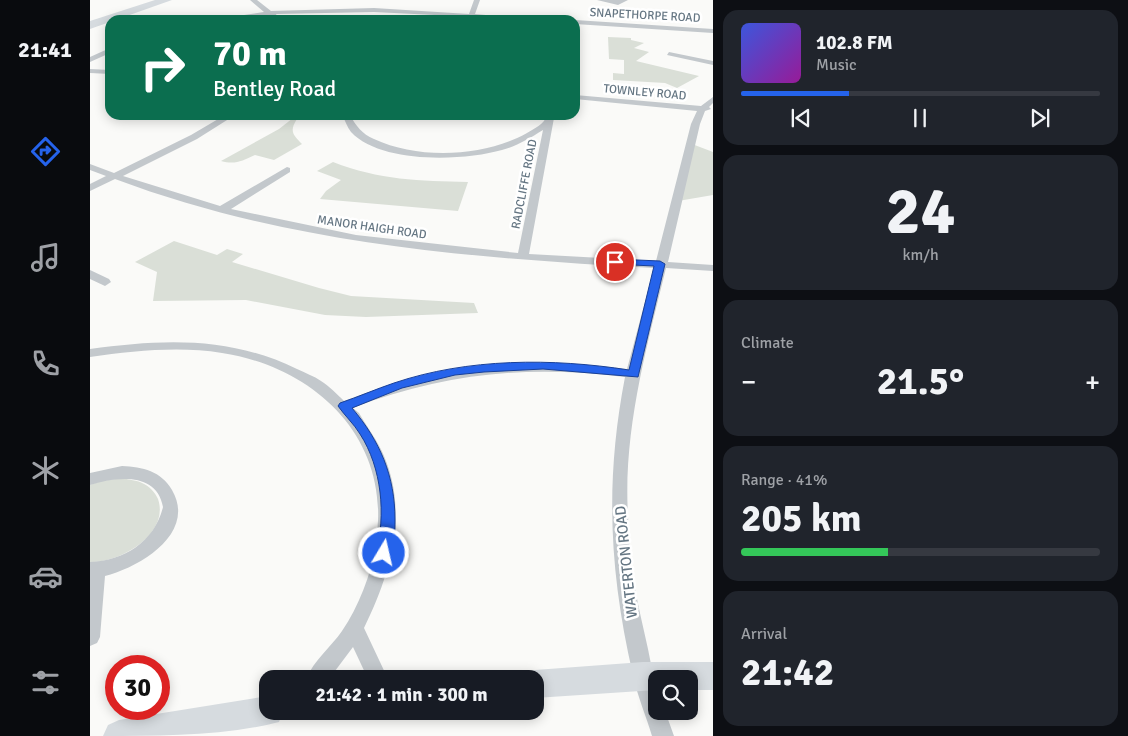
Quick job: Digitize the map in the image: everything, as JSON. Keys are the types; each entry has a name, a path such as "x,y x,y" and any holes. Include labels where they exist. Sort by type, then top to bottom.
{"highway":[{"path":"120,15 166,0"},
{"path":"90,25 105,20"}],"main road":[{"path":"544,683 643,676 713,676"},
{"path":"119,736 259,713"}],"street":[{"path":"253,0 272,13"},
{"path":"471,15 476,0"},
{"path":"600,0 618,3 625,0"},
{"path":"255,15 323,10 454,15"},
{"path":"380,15 384,11"},
{"name":"SNAPETHORPE ROAD","path":"580,22 713,31"},
{"path":"580,25 592,23"},
{"path":"90,60 105,52"},
{"path":"669,54 713,64"},
{"path":"90,71 105,72"},
{"name":"TOWNLEY ROAD","path":"580,97 707,109"},
{"path":"707,109 713,99"},
{"name":"WATERTON ROAD","path":"663,736 643,676 626,586 618,515 621,448 634,374 660,264 678,201 697,115 707,109"},
{"path":"90,188 194,137 223,120"},
{"path":"348,120 353,129 373,143 405,152 457,155 491,150 518,142 549,120"},
{"name":"RADCLIFFE ROAD","path":"522,257 550,120"},
{"path":"518,142 544,148"},
{"name":"MANOR HAIGH ROAD","path":"90,167 114,177 220,211 302,231 421,248 522,257 713,268"},
{"path":"220,211 287,170"},
{"path":"90,274 105,282"},
{"path":"90,354 163,345 199,346 233,351 265,359 294,371 321,387 344,406 366,432 380,463 388,499 387,539 376,582 354,628 323,670"},
{"path":"344,406 399,385 455,372 484,368 550,366 634,374"},
{"path":"90,479 101,474 127,472 149,476 165,488 171,506 166,526 150,546 125,562 93,570 90,637"},
{"path":"354,628 374,670"}],"shaded area":[{"path":"608,37 631,38 631,40 644,43 634,48 649,52 636,61 699,76 677,88 665,83 613,80 613,73 624,74 624,60 609,59"},
{"path":"290,120 296,120 293,127 293,133 302,144 274,160 255,155 242,161 221,161 279,129"},
{"path":"692,144 713,152 713,195 678,201"},
{"path":"333,162 383,176 416,180 468,182 458,211 320,199 326,191 341,180 317,171"},
{"path":"174,241 217,255 227,249 243,254 232,262 351,296 474,303 478,313 366,317 325,315 246,300 153,301 157,272 135,262"},
{"path":"123,478 145,484 155,494 158,499 160,512 157,524 150,535 128,552 115,558 90,562 90,485 101,481"}],"route":[{"path":"384,553 387,539 388,499 380,463 366,432 344,406 399,385 455,372 484,368 543,365 573,366 634,374 660,264 615,262"}]}
